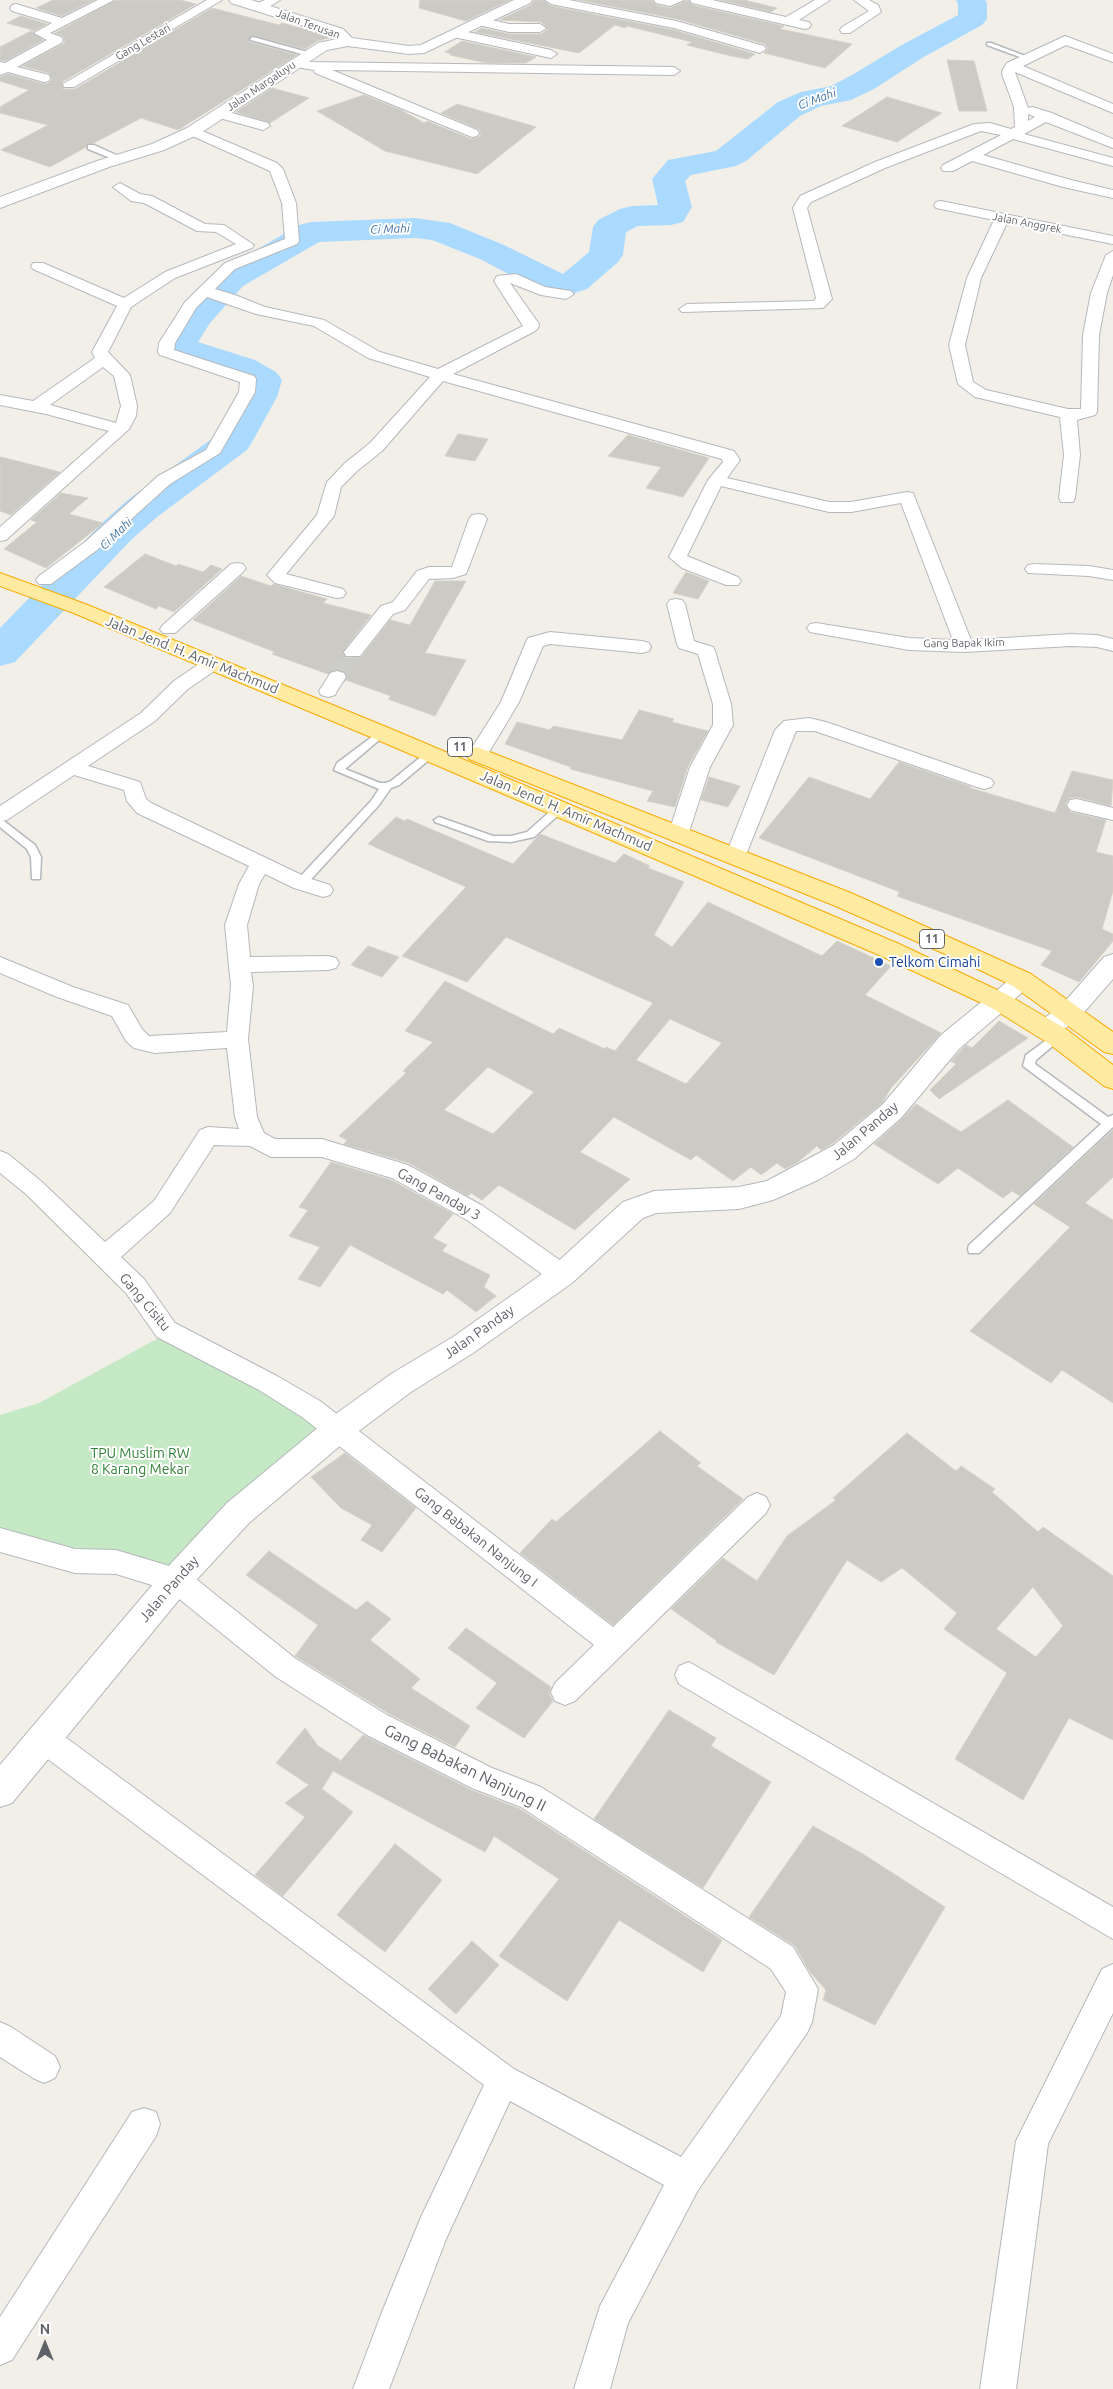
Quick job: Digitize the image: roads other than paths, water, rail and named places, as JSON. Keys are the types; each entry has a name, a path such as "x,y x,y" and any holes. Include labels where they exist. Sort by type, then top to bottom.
{"highway":[{"name":"Jalan Jend. H. Amir Machmud","path":"0,562 44,585 213,663 818,918 999,1001 1051,1033 1113,1079"},
{"name":"Jalan Jend. H. Amir Machmud","path":"0,579 44,585"},
{"name":"Jalan Jend. H. Amir Machmud","path":"78,601 169,629 332,684 478,754 842,899 1022,980 1070,1012 1113,1045"}],"main road":[{"name":"Jalan Terusan","path":"236,0 338,32 348,42"},
{"name":"Jalan Margaluyu","path":"0,203 158,147 193,132 305,61 323,46 348,42 419,50 458,34 524,0"},
{"path":"1051,1033 1113,964"},
{"name":"Jalan Panday","path":"0,1791 176,1580 238,1513 337,1430 401,1383 463,1345 562,1274 633,1210 654,1202 739,1198 773,1190 824,1165 844,1152 892,1111 950,1042 999,1001"}],"street":[{"path":"2,68 57,40 40,33 108,0"},
{"name":"Gang Lestari","path":"69,84 216,0"},
{"path":"260,7 274,0"},
{"path":"551,0 676,25 760,49"},
{"path":"660,0 670,2 678,0"},
{"path":"696,0 805,24"},
{"path":"788,20 824,0"},
{"path":"846,30 875,12 874,8 860,0"},
{"path":"16,8 63,22"},
{"path":"482,22 509,28 540,28"},
{"path":"458,34 551,54"},
{"path":"1018,131 1021,107 1008,74 1012,66 1030,59 1065,40 1113,58"},
{"path":"1030,59 1071,77"},
{"path":"305,61 674,71"},
{"path":"305,61 472,133"},
{"path":"1012,66 1113,109"},
{"path":"2,68 44,78"},
{"path":"1021,107 1113,144"},
{"path":"221,114 263,126"},
{"path":"948,168 1047,116"},
{"path":"687,309 818,305 824,299 800,208 805,199 880,165 979,126 1018,131 1113,162"},
{"path":"0,536 120,429 130,412 124,392 122,376 104,359 100,352 102,344 125,304 170,275 253,249 283,246 292,241 289,203 276,169 193,132"},
{"path":"971,156 1068,184 1113,194"},
{"path":"120,187 136,198 147,199 202,228 219,228 253,249"},
{"name":"Jalan Anggrek","path":"941,204 1113,240"},
{"path":"1002,218 974,278 957,345 966,384 981,394 1068,414 1080,415 1089,412 1091,335 1099,293 1107,266 1113,255"},
{"path":"44,585 91,546 164,480 212,453 247,392 248,379 174,356 166,352 167,343 190,305 207,292 230,266 253,249"},
{"path":"38,266 125,304"},
{"path":"338,593 276,575 325,516 333,486 351,467 376,447 440,376 465,360 530,328 531,324 501,281 502,279 516,278 541,291 566,294"},
{"path":"207,292 230,298 261,310 319,323 374,355 440,376 728,455 732,460 731,463 716,480 678,556 688,564 732,582"},
{"path":"36,407 104,359"},
{"path":"0,400 36,407 120,429"},
{"path":"1067,498 1072,456 1068,414"},
{"path":"716,480 829,507 852,507 907,497 964,646"},
{"path":"353,652 387,610 400,606 423,575 429,572 453,573 460,570 478,520"},
{"path":"169,629 237,568"},
{"path":"1034,569 1113,575"},
{"path":"676,604 686,644 706,650 722,704 723,724 700,767 678,835"},
{"name":"Gang Bapak Ikim","path":"816,628 909,644 964,646 1071,640 1113,645"},
{"path":"478,754 510,702 536,642 550,638 642,647"},
{"path":"0,815 73,768 148,716 181,685 213,663"},
{"path":"735,857 786,730 791,725 809,724 819,726 984,783"},
{"path":"73,768 132,786 137,801 144,808 301,883 323,890"},
{"path":"1076,805 1113,814"},
{"path":"260,864 249,884 236,925 242,986 237,1039 246,1117 263,1143"},
{"path":"241,965 328,963"},
{"path":"0,964 65,992 120,1011 134,1035 142,1042 155,1045 237,1039"},
{"name":"Jalan Panday","path":"999,1001 1022,980"},
{"name":"Gang Panday 3","path":"105,1257 162,1207 208,1136 322,1148 400,1171 475,1213 562,1274"},
{"name":"Gang Cisitu","path":"0,1160 34,1188 135,1286 166,1330 268,1383 311,1409 337,1430"},
{"name":"Gang Babakan Nanjung I","path":"337,1430 479,1538 597,1632 616,1643"},
{"path":"565,1692 757,1505"},
{"path":"0,1540 76,1561 116,1562 176,1580"},
{"name":"Gang Babakan Nanjung II","path":"176,1580 286,1668 377,1725 482,1778 531,1797 782,1958 802,1989 796,2022 686,2178"},
{"path":"689,1675 1113,1924"},
{"path":"43,1738 503,2080 686,2178 612,2318 592,2389"},
{"path":"998,2389 1032,2141 1113,1980"},
{"path":"0,2038 44,2067"},
{"path":"371,2389 399,2312 433,2229 503,2080"},
{"path":"0,2348 144,2124"}],"lane":[{"path":"253,39 305,61"},
{"path":"989,44 1030,59"},
{"path":"91,147 121,159"},
{"path":"381,733 341,765 339,770 379,786 387,786 395,783 431,754"},
{"path":"301,883 375,803 387,786"},
{"path":"438,820 492,838 511,839 530,835 559,809"},
{"path":"0,821 31,847 36,857 36,876"},
{"path":"974,1249 1111,1122 1029,1066 1030,1058 1051,1033"}],"waterway":[{"name":"Ci Mahi","path":"0,653 117,531 143,508 233,442 258,397 263,380 242,368 190,353 177,346 195,317 231,279 311,232 415,228 438,230 492,252 553,284 565,285 575,282 606,255 610,227 632,216 671,215 675,207 668,179 680,167 725,159 735,154 772,121 789,109 812,99 840,93 863,82 911,52 972,19 973,3 970,0"}],"tunnel":[{"path":"337,677 353,652"}],"place":[{"name":"Telkom Cimahi","path":"879,962"}],"park label":[{"name":"TPU Muslim RW 8 Karang Mekar","path":"140,1462"}]}
